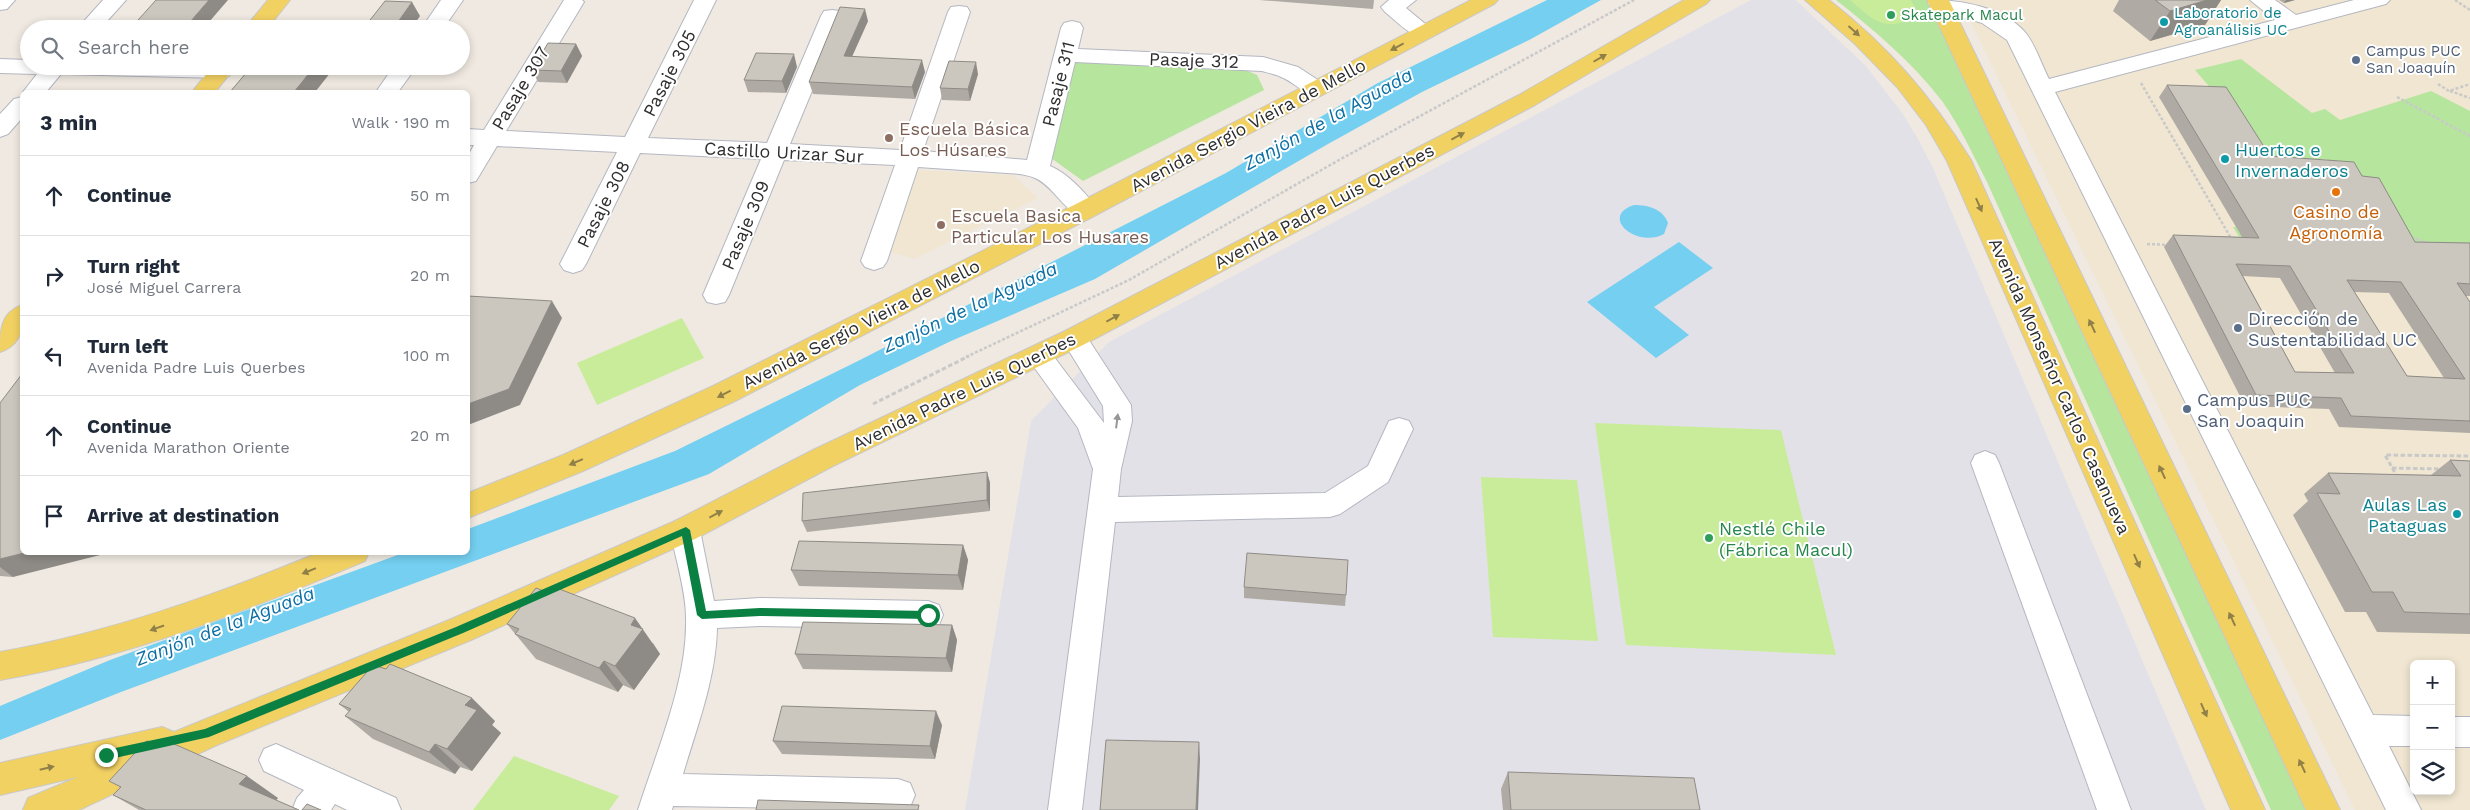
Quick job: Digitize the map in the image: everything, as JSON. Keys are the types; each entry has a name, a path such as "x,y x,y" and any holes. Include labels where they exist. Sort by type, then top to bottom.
{"main road":[{"path":"262,20 278,0"},
{"name":"Avenida Sergio Vieira de Mello","path":"470,505 678,416 1085,210 1487,0"},
{"name":"Avenida Padre Luis Querbes","path":"205,734 451,633 686,530 823,458 1074,338 1527,100 1699,0"},
{"name":"Avenida Monseñor Carlos Casanueva","path":"1816,0 1855,32 1897,72 1931,115 1959,160 2248,810"},
{"path":"1938,1 2323,810"},
{"path":"205,90 217,75"},
{"path":"0,342 20,317"},
{"path":"0,666 38,660 127,638 262,590 347,555"},
{"path":"0,779 205,734"},
{"path":"40,810 97,786 205,734"}],"street":[{"path":"0,4 4,0"},
{"path":"96,20 115,0"},
{"path":"438,20 452,0"},
{"name":"Pasaje 305","path":"633,145 705,0"},
{"path":"1405,0 1392,7 1424,32"},
{"path":"2261,0 2293,23"},
{"path":"2042,88 2379,0"},
{"path":"1938,1 1996,20 2016,36 2404,810"},
{"name":"Pasaje 307","path":"470,168 479,138 572,2"},
{"path":"874,261 959,12"},
{"name":"Pasaje 309","path":"716,295 832,16"},
{"name":"Pasaje 311","path":"1037,169 1072,28"},
{"path":"2023,50 2044,66 2078,79"},
{"name":"Pasaje 312","path":"1066,54 1263,64 1290,72 1316,89"},
{"path":"0,66 20,66"},
{"path":"36,90 48,75"},
{"path":"388,90 399,75"},
{"path":"0,129 20,106"},
{"name":"Castillo Urizar Sur","path":"479,138 908,158 1037,169 1062,186 1085,210"},
{"name":"Pasaje 308","path":"573,264 633,145"},
{"path":"1065,810 1107,468 1118,421 1117,405 1074,338"},
{"path":"1038,356 1090,424 1098,440 1107,468"},
{"path":"1102,510 1330,505 1378,474 1399,430"},
{"path":"1985,463 2114,810"},
{"path":"686,530 702,615 702,645 690,696 658,800 898,795"},
{"path":"702,615 760,612 928,615"},
{"path":"2364,730 2410,731"},
{"path":"2455,732 2470,732"},
{"path":"276,760 384,810"},
{"path":"309,810 330,785"}],"path":[{"path":"870,406 904,387 1129,280 1339,160 1634,0"},
{"path":"2455,0 2470,10"},
{"path":"2131,65 2236,247"},
{"path":"2438,84 2450,91 2470,98"},
{"path":"2450,91 2470,84"},
{"path":"2397,97 2470,136"},
{"path":"2403,234 2431,244"},
{"path":"2119,243 2178,245"},
{"path":"2403,485 2385,455 2470,456"},
{"path":"2392,468 2444,469"},
{"path":"2435,469 2440,478"}],"shaded area":[{"name":"Nestlé Chile (Fábrica Macul)","path":"1751,0 1795,0 1800,4 1865,65 1903,114 1919,141 1933,168 2206,810 965,810 1031,421 1109,342"},
{"path":"1960,0 2470,0 2470,810 2355,810"},
{"name":"Escuela Basica Particular Los Husares","path":"917,170 1013,175 1038,198 914,259 888,251"}],"green space":[{"path":"1836,0 1929,0 2309,810 2271,810 1987,182 1955,120 1942,101 1918,73 1878,35"},
{"name":"Skatepark Macul","path":"1850,0 1911,0 1917,11 1914,18 1894,24 1886,24 1872,18"},
{"path":"1075,59 1238,67 1257,75 1264,90 1083,181 1051,158"},
{"path":"2241,59 2312,113 2325,109 2340,120 2431,91 2470,111 2470,253 2246,248 2233,227 2339,229 2334,173 2326,159 2312,159 2317,171 2274,162 2195,70"},
{"path":"682,318 704,358 597,405 577,363"},
{"name":"Nestlé Chile (Fábrica Macul)","path":"1595,423 1781,430 1836,655 1626,645"},
{"path":"1481,477 1577,480 1598,641 1493,637"},
{"path":"514,756 619,796 609,810 473,810"}],"water":[{"name":"Zanjón de la Aguada","path":"1547,0 1601,0 1531,39 1422,92 1328,144 1095,279 951,341 860,385 709,474 121,692 0,740 0,706 110,660 398,555 470,555 470,528 675,451 858,361 1226,173 1376,84"},
{"path":"1634,205 1650,207 1663,214 1668,223 1664,234 1653,238 1643,237 1625,229 1621,223 1620,216 1624,210"},
{"path":"1679,242 1713,268 1654,307 1689,335 1656,358 1587,302"}],"building":[{"path":"156,0 209,0 192,20 138,20"},
{"path":"2155,0 2207,0 2170,11"},
{"path":"385,1 412,2 399,20 370,20"},
{"path":"840,7 865,9 844,56 922,60 912,87 809,82"},
{"path":"548,43 576,44 561,71 532,70"},
{"path":"756,53 794,54 782,81 744,80"},
{"path":"949,61 976,62 968,89 940,88"},
{"path":"244,75 308,75 296,90 232,90"},
{"path":"2167,85 2226,87 2270,156 2354,162 2362,176 2379,178 2415,242 2470,243 2470,284 2457,283 2470,302 2470,421 2351,416 2341,398 2256,395 2173,235 2259,238","holes":["2236,264 2290,266 2354,373 2295,372","2347,280 2401,282 2465,379 2407,376"]},
{"path":"470,296 552,301 509,389 470,403"},
{"path":"20,377 20,554 0,559 0,403"},
{"path":"2450,460 2470,461 2470,614 2404,612 2393,592 2372,592 2317,493 2340,494 2328,473 2461,476"},
{"path":"987,472 987,500 802,521 803,493"},
{"path":"799,541 963,545 958,575 791,570"},
{"path":"1247,553 1348,560 1346,595 1244,587"},
{"path":"554,587 635,618 631,625 643,629 615,666 604,661 599,668 515,634 519,629 507,624 536,588 549,593"},
{"path":"803,622 952,625 946,658 795,654"},
{"path":"390,664 472,698 465,705 477,710 447,749 435,744 429,752 345,716 351,709 339,704 373,665 386,669"},
{"path":"782,706 936,711 930,746 773,741"},
{"path":"165,740 247,776 239,784 299,810 146,810 113,795 121,787 109,781 145,742 148,741 160,746"},
{"path":"1106,740 1199,742 1196,810 1100,810"},
{"path":"1508,772 1694,778 1700,810 1511,810"},
{"path":"758,800 919,805 918,810 756,810"},
{"path":"307,804 321,810 302,810"}],"place":[{"name":"Skatepark Macul","path":"1891,15"},
{"name":"Laboratorio de Agroanálisis UC","path":"2164,22"},
{"name":"Campus PUC San Joaquín","path":"2356,60"},
{"name":"Escuela Básica Los Húsares","path":"889,138"},
{"name":"Huertos e Invernaderos","path":"2225,159"},
{"name":"Casino de Agronomía","path":"2336,192"},
{"name":"Escuela Basica Particular Los Husares","path":"941,225"},
{"name":"Dirección de Sustentabilidad UC","path":"2238,328"},
{"name":"Campus PUC San Joaquin","path":"2187,409"},
{"name":"Aulas Las Pataguas","path":"2457,514"},
{"name":"Nestlé Chile (Fábrica Macul)","path":"1709,538"}],"route":[{"path":"106,755 205,734 460,630 686,530 702,615 730,612 760,612 928,615"}]}
